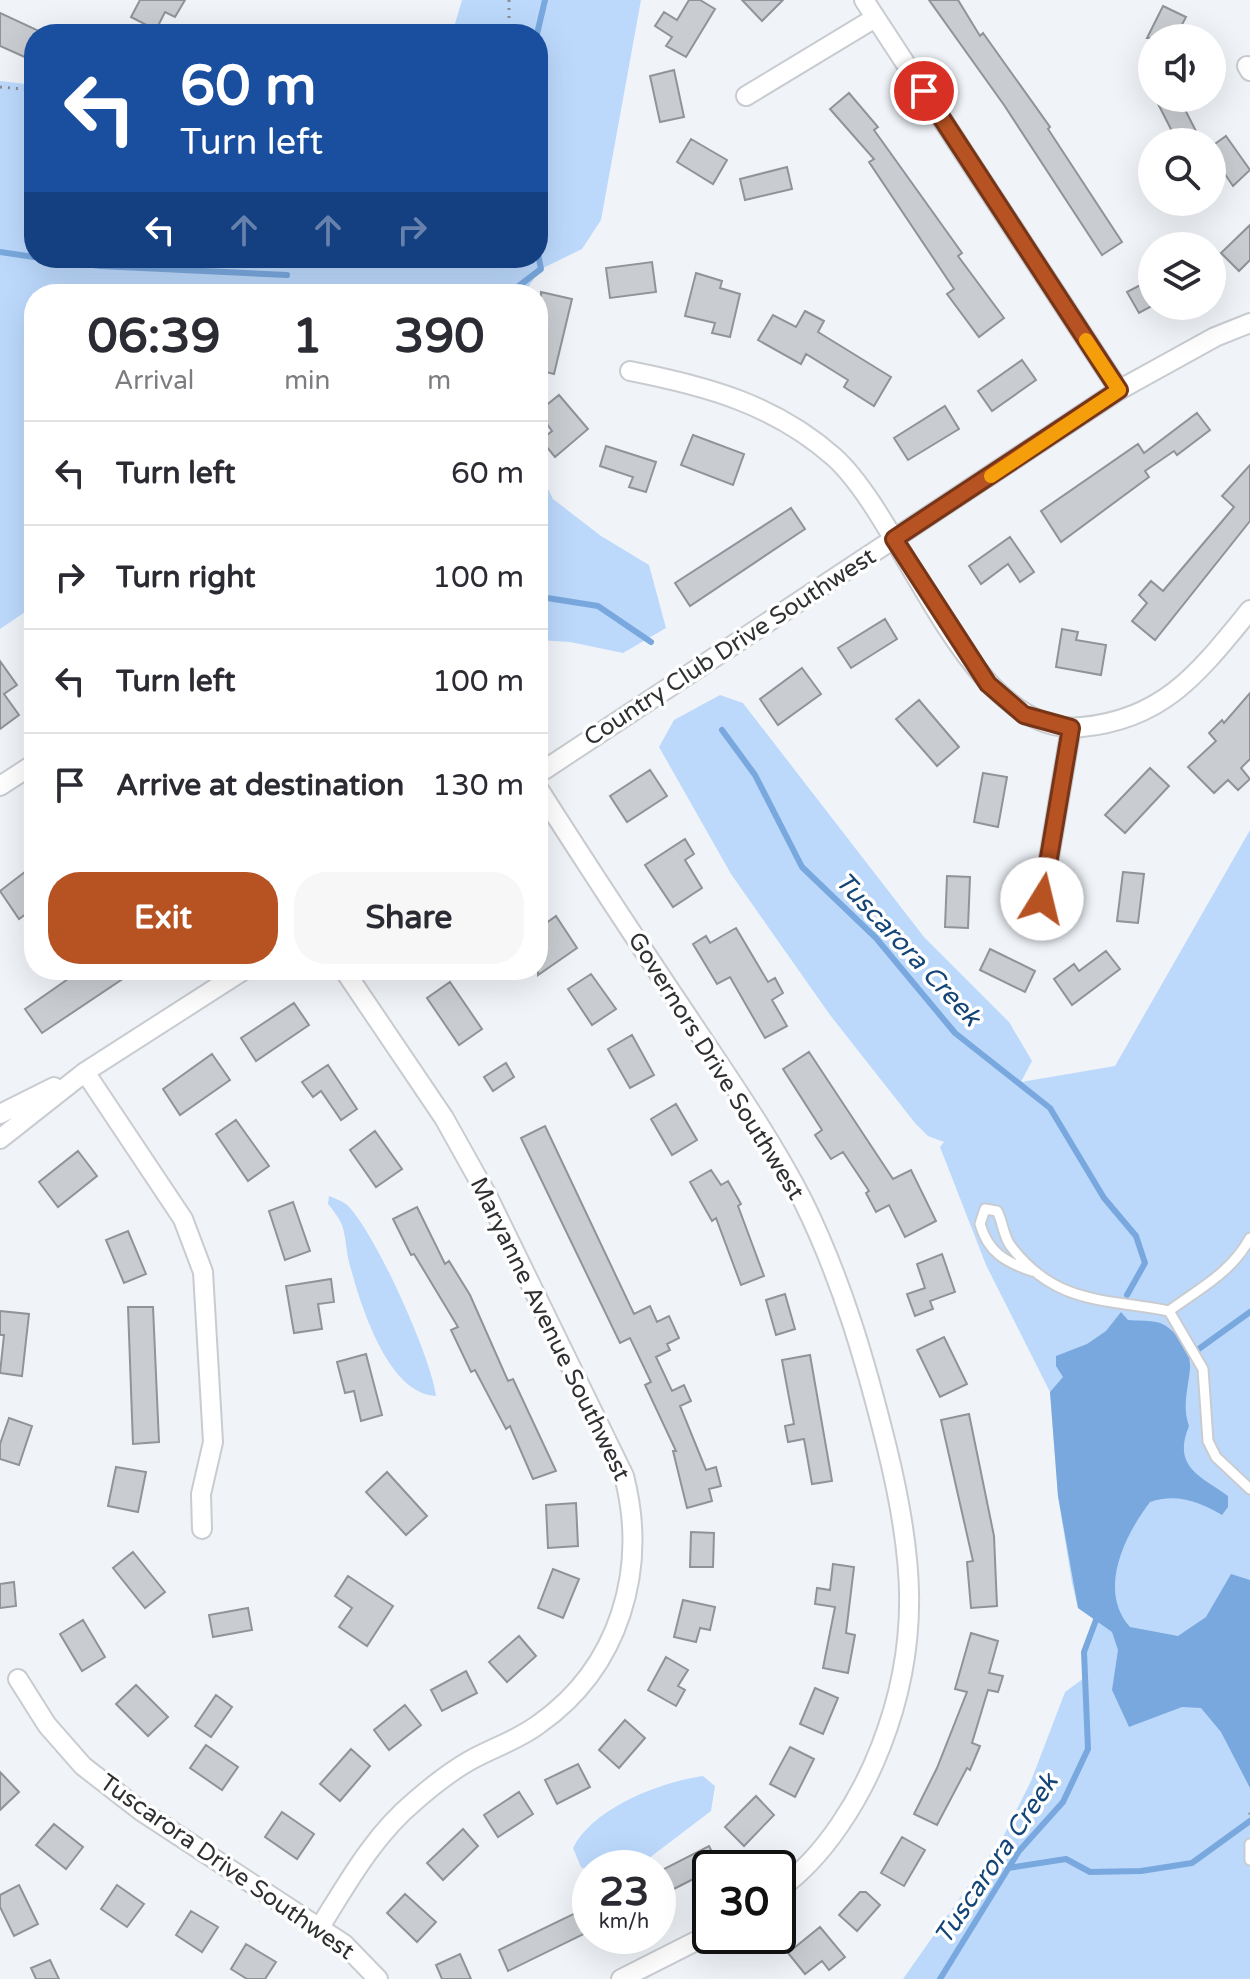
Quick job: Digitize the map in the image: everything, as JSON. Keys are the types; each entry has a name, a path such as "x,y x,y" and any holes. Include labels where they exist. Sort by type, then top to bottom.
{"street":[{"path":"864,0 1119,390"},
{"path":"746,96 875,18"},
{"name":"Country Club Drive Southwest","path":"548,767 1119,390 1215,337 1250,323"},
{"path":"630,371 700,385 767,410 836,459 894,539 988,684 1024,715 1071,728 1107,725 1159,705 1183,687 1250,610"},
{"path":"1042,899 1071,728"},
{"path":"0,786 24,770"},
{"name":"Governors Drive Southwest","path":"548,803 750,1110 802,1201 840,1284 868,1372 893,1475 911,1593 903,1676 871,1773 847,1813 820,1848 796,1872"},
{"path":"0,1139 85,1072 228,980"},
{"name":"Maryanne Avenue Southwest","path":"320,1927 380,1836 412,1803 469,1762 540,1724 572,1697 613,1639 625,1608 634,1544 632,1509 624,1476 487,1195 444,1118 351,980"},
{"path":"0,1114 85,1072"},
{"path":"85,1072 183,1219 203,1272 213,1442 201,1494 202,1529"},
{"name":"Tuscarora Drive Southwest","path":"18,1679 47,1725 83,1766 141,1811 320,1927 366,1964 378,1979"},
{"path":"621,1979 692,1943"}],"lane":[{"path":"1032,1271 1008,1241 997,1211 985,1209 980,1224 988,1247 1013,1264 1032,1271 1066,1293 1169,1311 1221,1276 1240,1256 1250,1238"},
{"path":"1169,1311 1203,1369 1208,1441 1216,1457 1250,1489"},
{"path":"1250,1844 1250,1860"}],"path":[{"path":"509,0 509,24"},
{"path":"0,87 24,89"}],"shaded area":[{"path":"462,0 641,0 601,220 582,249 548,266 548,24 455,24"},
{"path":"0,81 24,84 24,268 543,268 530,284 24,284 24,613 0,629"},
{"path":"548,489 553,499 601,536 649,565 666,628 623,653 548,641"},
{"path":"720,695 743,703 924,937 1009,1022 1032,1061 1021,1082 1115,1066 1250,830 1250,1979 903,1979 1004,1835 1031,1781 1065,1692 1084,1678 1084,1652 1096,1620 1078,1608 1072,1583 1058,1496 1050,1392 986,1265 940,1147 944,1142 928,1136 915,1123 830,1015 731,874 659,747 674,720"},
{"path":"329,1196 346,1204 358,1218 386,1266 424,1354 436,1396 419,1391 403,1380 378,1344 354,1279 342,1225 328,1204"},
{"path":"1121,1312 1128,1320 1153,1321 1166,1326 1186,1349 1190,1369 1186,1405 1189,1426 1184,1451 1186,1461 1199,1476 1228,1496 1228,1507 1222,1515 1178,1498 1150,1502 1132,1530 1118,1563 1115,1580 1120,1612 1130,1627 1178,1636 1206,1617 1231,1574 1250,1580 1250,1788 1221,1732 1201,1708 1182,1707 1129,1727 1112,1690 1118,1650 1112,1632 1078,1608 1058,1496 1050,1392 1063,1377 1056,1366 1056,1356 1087,1344 1106,1331"},
{"path":"703,1776 715,1786 711,1811 660,1850 574,1850 583,1834 612,1809 648,1791"}],"building":[{"path":"140,0 185,0 175,17 165,12 159,24 144,24 131,17"},
{"path":"689,0 700,0 715,9 686,57 666,46 672,37 655,26 664,12 677,20"},
{"path":"742,0 783,0 762,21"},
{"path":"929,0 958,0 980,36 983,33 1050,127 1048,129 1122,242 1102,255 1004,105"},
{"path":"1163,6 1186,17 1182,24 1154,24"},
{"path":"0,13 24,24 24,57 0,46"},
{"path":"674,70 684,117 660,122 650,76"},
{"path":"849,93 878,127 874,130 962,253 958,256 1004,318 979,337 947,294 954,289 869,162 874,159 830,109"},
{"path":"1162,112 1186,112 1194,128 1170,128"},
{"path":"1226,136 1250,170 1233,186 1226,176"},
{"path":"691,139 727,160 713,184 677,162"},
{"path":"787,167 792,189 745,200 740,179"},
{"path":"1250,225 1250,260 1239,271 1226,258 1226,248"},
{"path":"652,262 656,292 610,298 606,268"},
{"path":"696,273 722,281 720,288 740,294 730,337 712,333 715,323 685,316"},
{"path":"1138,286 1138,311 1127,292"},
{"path":"548,294 572,299 554,374 548,372"},
{"path":"805,311 824,321 818,332 891,377 874,406 844,387 848,380 806,354 801,364 758,340 773,315 796,327"},
{"path":"1022,360 1036,380 992,411 978,391"},
{"path":"559,395 588,429 555,457 548,448 548,434 552,431 548,426 548,404"},
{"path":"945,406 959,429 908,460 894,438"},
{"path":"1197,413 1210,430 1177,455 1174,451 1145,471 1149,477 1061,542 1041,511 1138,444 1144,453"},
{"path":"693,435 744,454 733,485 681,465"},
{"path":"606,446 656,462 646,492 629,487 633,477 600,466"},
{"path":"1250,465 1250,521 1155,640 1132,621 1147,603 1139,595 1151,581 1163,591 1234,507 1222,496"},
{"path":"791,508 805,529 690,606 675,583"},
{"path":"1010,537 1034,572 1020,582 1008,564 981,584 969,566"},
{"path":"885,619 897,639 851,668 838,648"},
{"path":"1062,629 1078,632 1076,640 1106,645 1101,675 1056,667"},
{"path":"0,661 17,685 4,694 19,715 0,729"},
{"path":"802,668 821,694 778,725 760,699"},
{"path":"1250,693 1250,759 1241,768 1250,779 1238,790 1228,780 1214,793 1188,767 1216,741 1209,733 1222,720 1224,723"},
{"path":"919,700 959,747 937,766 896,719"},
{"path":"1150,768 1169,786 1125,833 1105,815"},
{"path":"650,770 667,796 627,822 610,796"},
{"path":"983,773 1007,777 998,827 974,822"},
{"path":"685,839 694,854 685,860 702,888 673,907 645,865"},
{"path":"1123,872 1144,874 1138,923 1117,921"},
{"path":"24,873 24,915 19,919 0,891"},
{"path":"947,876 970,877 968,928 945,927"},
{"path":"556,916 577,948 548,968 548,922"},
{"path":"736,928 768,982 775,978 783,993 772,1000 787,1026 765,1038 730,977 717,984 693,944 706,936 710,943"},
{"path":"990,949 1035,971 1025,992 980,970"},
{"path":"1106,951 1120,969 1072,1005 1054,979 1074,964 1079,971"},
{"path":"591,974 616,1009 592,1025 568,989"},
{"path":"67,980 121,980 42,1033 25,1009"},
{"path":"450,982 482,1029 459,1045 427,998"},
{"path":"294,1003 309,1025 256,1061 241,1038"},
{"path":"632,1035 654,1075 630,1088 608,1049"},
{"path":"809,1052 893,1179 911,1170 936,1221 905,1237 889,1205 876,1212 866,1193 869,1191 843,1152 831,1159 815,1135 822,1130 783,1069"},
{"path":"212,1054 230,1080 180,1115 163,1089"},
{"path":"506,1063 514,1077 493,1091 484,1077"},
{"path":"328,1065 357,1109 341,1120 321,1091 313,1097 302,1082"},
{"path":"676,1104 697,1140 672,1155 651,1119"},
{"path":"236,1120 269,1166 248,1181 216,1134"},
{"path":"545,1126 634,1314 650,1306 657,1322 669,1316 679,1338 667,1344 670,1350 656,1357 672,1391 684,1385 691,1401 680,1406 706,1470 716,1467 721,1486 709,1489 712,1501 687,1508 673,1451 676,1451 645,1385 651,1382 630,1338 620,1343 521,1138"},
{"path":"375,1131 402,1169 376,1187 350,1150"},
{"path":"78,1151 97,1176 58,1207 39,1182"},
{"path":"711,1170 721,1185 728,1181 741,1204 738,1206 764,1276 741,1285 716,1218 712,1221 690,1182"},
{"path":"293,1202 310,1251 285,1260 269,1211"},
{"path":"417,1207 445,1264 449,1261 470,1295 508,1381 513,1379 556,1471 533,1479 510,1426 506,1429 475,1370 471,1372 451,1330 458,1327 414,1254 411,1255 393,1219"},
{"path":"128,1231 146,1274 124,1283 106,1240"},
{"path":"942,1254 955,1292 930,1301 933,1309 915,1316 907,1294 925,1288 917,1264"},
{"path":"331,1279 334,1302 318,1304 322,1329 294,1333 286,1286"},
{"path":"785,1294 795,1329 776,1335 766,1300"},
{"path":"128,1307 153,1307 159,1442 133,1444"},
{"path":"0,1311 29,1314 22,1376 0,1373 4,1335 0,1335"},
{"path":"944,1337 967,1384 940,1397 917,1350"},
{"path":"366,1354 382,1415 361,1421 354,1391 345,1393 337,1362"},
{"path":"810,1355 832,1481 812,1484 804,1439 788,1442 785,1426 794,1424 782,1360"},
{"path":"969,1414 994,1536 997,1606 971,1608 967,1562 973,1561 941,1420"},
{"path":"9,1418 32,1426 19,1465 0,1459 0,1444"},
{"path":"116,1467 146,1472 138,1512 108,1506"},
{"path":"387,1472 427,1516 406,1535 366,1492"},
{"path":"576,1503 578,1546 548,1548 546,1505"},
{"path":"691,1532 714,1533 713,1567 690,1567"},
{"path":"133,1552 165,1592 145,1608 113,1568"},
{"path":"833,1564 854,1567 846,1633 855,1635 848,1673 823,1668 835,1607 815,1604 817,1588 830,1590"},
{"path":"553,1569 579,1579 563,1618 538,1608"},
{"path":"348,1576 393,1606 367,1646 339,1627 352,1608 335,1596"},
{"path":"14,1582 16,1606 0,1608 0,1584"},
{"path":"683,1600 715,1607 710,1630 700,1628 696,1642 674,1637"},
{"path":"248,1608 252,1630 213,1637 209,1615"},
{"path":"83,1620 105,1657 82,1671 60,1634"},
{"path":"971,1633 998,1641 989,1673 1003,1676 998,1692 988,1690 972,1743 980,1746 970,1770 967,1768 937,1825 914,1814 937,1768 967,1692 955,1689"},
{"path":"519,1636 536,1656 507,1682 489,1662"},
{"path":"666,1657 688,1670 678,1686 685,1690 676,1706 648,1690"},
{"path":"466,1671 477,1693 442,1711 431,1690"},
{"path":"136,1685 168,1717 148,1736 116,1704"},
{"path":"815,1688 838,1698 823,1734 800,1724"},
{"path":"216,1695 232,1707 211,1737 195,1726"},
{"path":"405,1705 421,1725 389,1750 374,1730"},
{"path":"625,1720 645,1738 619,1768 599,1750"},
{"path":"206,1745 238,1767 222,1790 190,1768"},
{"path":"790,1747 814,1759 795,1797 770,1784"},
{"path":"351,1749 370,1766 340,1801 320,1784"},
{"path":"578,1764 590,1787 557,1804 545,1780"},
{"path":"0,1772 19,1792 0,1810"},
{"path":"519,1792 533,1814 498,1837 484,1815"},
{"path":"756,1796 774,1815 744,1846 725,1827"},
{"path":"282,1812 314,1834 297,1859 265,1837"},
{"path":"54,1824 83,1847 66,1869 36,1845"},
{"path":"463,1829 478,1846 443,1880 427,1863"},
{"path":"902,1837 925,1850 904,1886 881,1873"},
{"path":"692,1855 692,1880 676,1888 676,1863"},
{"path":"19,1885 38,1924 14,1936 0,1907 0,1895"},
{"path":"117,1885 144,1904 127,1927 101,1909"},
{"path":"860,1892 866,1892 880,1905 857,1931 839,1915"},
{"path":"405,1894 436,1922 417,1942 387,1913"},
{"path":"191,1911 218,1927 202,1952 176,1935"},
{"path":"572,1915 572,1940 508,1971 499,1950"},
{"path":"820,1927 845,1957 829,1970 822,1961 805,1974 789,1954 796,1954 796,1946"},
{"path":"246,1944 276,1962 265,1979 247,1979 231,1969"},
{"path":"460,1954 471,1979 442,1979 436,1965"},
{"path":"50,1960 59,1979 36,1979 31,1968"}],"waterway":[{"name":"Tuscarora Creek","path":"539,24 545,0"},
{"path":"0,252 24,256"},
{"path":"142,268 287,275"},
{"name":"Tuscarora Creek","path":"521,284 541,268"},
{"name":"Tuscarora Creek","path":"548,598 598,606 651,642"},
{"name":"Tuscarora Creek","path":"722,730 755,775 802,867 876,938 955,1033 1050,1108 1104,1198 1136,1236 1145,1263 1127,1295"},
{"path":"1189,1356 1250,1312"},
{"name":"Tuscarora Creek","path":"940,1979 1019,1851 1063,1802 1088,1749 1084,1652 1096,1620"},
{"path":"1008,1868 1066,1859 1090,1872 1141,1871 1192,1863 1250,1821"}],"slow traffic":[{"path":"991,476 1119,390 1086,340"}],"route":[{"path":"924,91 1119,390 894,539 988,684 1024,715 1046,724 1071,728 1042,899"}]}
